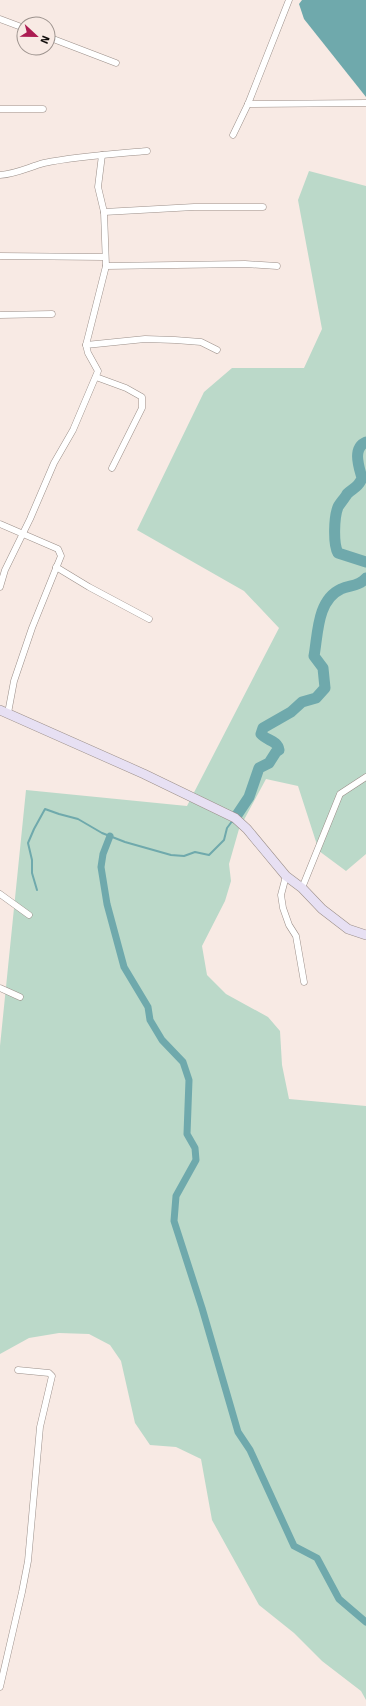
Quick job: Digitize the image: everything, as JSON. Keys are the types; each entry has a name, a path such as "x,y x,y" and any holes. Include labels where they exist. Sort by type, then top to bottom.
{"main road":[{"path":"4,712 144,774 235,818 286,876 302,888 322,909 348,929 366,935"}],"street":[{"path":"233,135 248,104 289,0"},
{"path":"0,19 16,25"},
{"path":"56,40 116,63"},
{"path":"248,104 366,103"},
{"path":"0,109 43,109"},
{"path":"0,175 19,172 45,163 102,155 148,151"},
{"path":"0,587 4,570 30,519 54,463 73,430 98,371 88,353 86,344 106,266 104,257 104,212 98,186 102,155"},
{"path":"104,212 194,207 263,207"},
{"path":"0,256 104,257"},
{"path":"106,266 245,264 277,266"},
{"path":"0,315 52,314"},
{"path":"86,344 144,339 175,340 201,342 217,350"},
{"path":"96,377 126,388 142,397 142,408 112,468"},
{"path":"0,524 58,550 61,556 37,613 4,712"},
{"path":"56,567 88,587 149,619"},
{"path":"302,888 340,794 366,777"},
{"path":"286,876 281,895 283,908 289,925 296,936 304,982"},
{"path":"0,894 28,915"},
{"path":"0,988 20,997"},
{"path":"0,1687 28,1561 40,1427 52,1376 49,1373 18,1370"}],"green space":[{"path":"309,171 366,186 366,854 346,871 319,851 298,786 266,779 239,829 229,864 231,881 225,901 202,946 207,975 226,994 268,1017 280,1031 282,1065 289,1099 366,1106 366,1700 361,1691 322,1661 294,1633 259,1605 212,1520 201,1459 176,1447 150,1445 135,1423 121,1361 110,1345 89,1334 59,1333 29,1338 0,1354 0,1046 26,790 187,806 279,628 244,591 137,530 204,392 232,368 304,368 322,329 298,200"}],"water":[{"path":"302,0 366,0 366,97 304,19 299,4"}],"waterway":[{"path":"366,442 359,449 358,453 358,463 362,478 361,481 347,494 338,507 335,530 335,543 338,553 366,562"},
{"path":"235,818 249,797 259,768 269,763 279,750 274,742 261,734 263,728 291,712 302,702 316,698 325,688 323,668 314,656 320,618 327,601 333,594 341,589 358,584 366,578"},
{"path":"37,890 32,873 32,860 28,843 45,809 78,819 102,833 125,842 171,855 184,856 195,852 209,855 224,840 227,828 233,820"},
{"path":"110,836 103,854 101,867 107,904 124,967 148,1007 150,1020 162,1040 183,1062 189,1080 187,1134 195,1148 196,1160 176,1196 174,1221 202,1308 238,1432 250,1450 294,1546 317,1558 339,1599 366,1622"}]}
